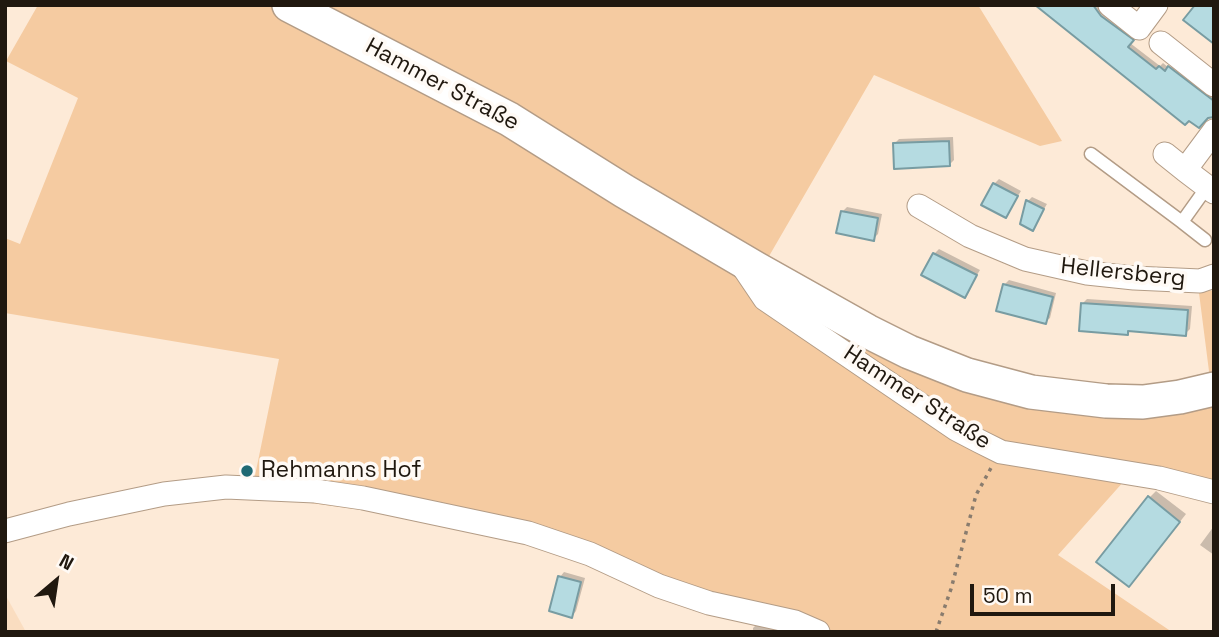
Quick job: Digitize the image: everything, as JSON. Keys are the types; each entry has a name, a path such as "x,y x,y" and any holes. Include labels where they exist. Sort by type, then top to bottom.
{"main road":[{"name":"Hammer Straße","path":"289,5 509,119 737,257 909,352 967,375 1031,392 1106,401 1143,402 1214,389"}],"street":[{"path":"1110,5 1139,27 1156,5"},
{"path":"1161,44 1214,85"},
{"path":"1185,170 1214,131"},
{"path":"1165,154 1211,190"},
{"name":"Hellersberg","path":"919,206 970,236 1026,259 1087,273 1134,278 1200,281 1214,276"},
{"name":"Hammer Straße","path":"737,257 765,299 956,429 1001,452 1160,478 1214,492"},
{"path":"5,531 164,494 226,487 315,491 363,498 528,533 590,554 659,586 709,603 795,622 818,632"}],"lane":[{"path":"1091,154 1205,240"},
{"path":"1182,222 1211,190"}],"path":[{"path":"936,632 951,589 976,495 1001,452"}],"shaded area":[{"path":"38,5 978,5 1062,141 1040,146 874,75 761,270 904,359 1214,400 1214,499 1125,480 1058,555 1172,632 829,632 518,531 251,495 279,359 5,313 5,238 20,244 78,98 6,61"},
{"path":"1214,290 1214,377 1210,379 1199,293"},
{"path":"5,594 26,632 5,632"}],"building":[{"path":"1035,5 1093,5 1101,16 1134,40 1128,47 1156,69 1159,66 1165,71 1168,66 1214,101 1214,117 1208,118 1199,128 1189,121 1185,125"},
{"path":"1195,5 1214,5 1214,44 1183,20"},
{"path":"949,141 950,166 894,169 893,143"},
{"path":"993,183 1018,196 1006,218 981,205"},
{"path":"1026,200 1044,209 1033,231 1020,224"},
{"path":"841,211 878,218 874,241 836,233"},
{"path":"933,253 977,275 965,298 921,275"},
{"path":"1003,284 1053,297 1046,324 996,311"},
{"path":"1081,303 1188,310 1186,336 1128,331 1128,335 1079,331"},
{"path":"1148,496 1180,522 1129,587 1096,562"},
{"path":"558,576 581,582 572,618 549,611"}],"place":[{"name":"Rehmanns Hof","path":"247,471"}]}
